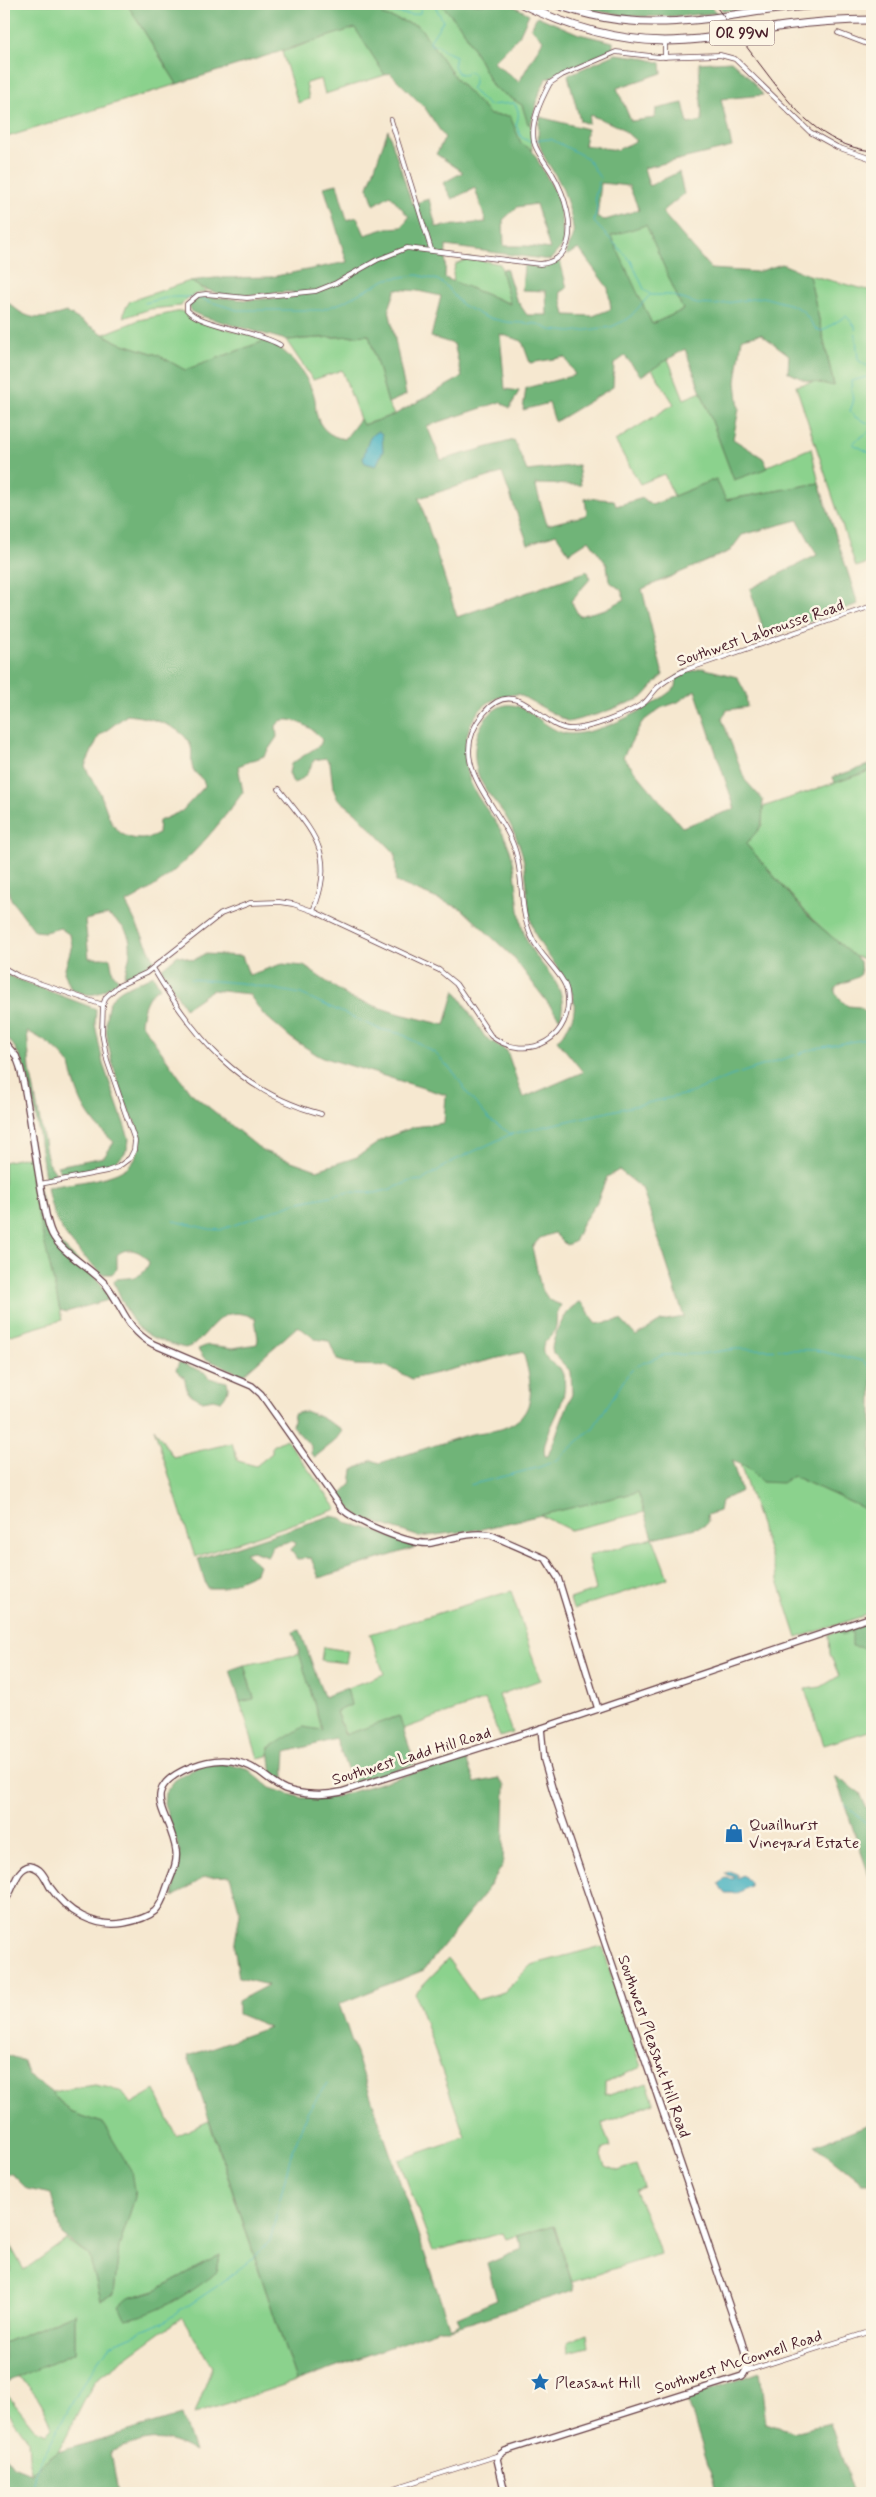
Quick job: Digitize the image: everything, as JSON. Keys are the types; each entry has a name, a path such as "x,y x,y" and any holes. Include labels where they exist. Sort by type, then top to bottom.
{"highway":[{"name":"OR 99W","path":"522,4 559,21 599,33 665,41 703,39 804,24 872,20"},
{"name":"OR 99W","path":"554,4 608,19 659,24 704,21 797,7 837,4"}],"street":[{"path":"838,33 872,46"},
{"path":"665,41 665,57"},
{"path":"280,345 260,336 197,317 187,310 187,304 198,295 206,294 247,298 316,291 402,249 431,249 540,264 551,262 561,255 569,235 566,210 554,176 534,142 533,129 550,83 562,75 616,52 665,57 720,55 735,59 810,132 837,147 872,159"},
{"path":"391,120 431,249"},
{"name":"Southwest Labrousse Road","path":"102,1005 106,997 118,986 153,968 212,920 236,907 250,903 279,902 313,911 438,970 456,984 487,1030 500,1042 521,1048 543,1043 557,1033 564,1021 568,1008 567,989 564,981 547,963 532,938 524,916 522,880 516,850 499,815 482,793 474,776 470,760 470,748 478,722 485,713 498,703 511,700 525,702 553,724 569,729 580,728 628,713 646,702 666,680 685,670 872,606"},
{"path":"279,789 311,831 322,857 324,877 313,911"},
{"path":"4,968 18,976 102,1005 102,1033 107,1060 118,1097 132,1130 134,1150 125,1163 107,1171 40,1184"},
{"path":"153,968 183,1016 214,1052 234,1070 274,1098 321,1114"},
{"path":"4,1043 16,1056 20,1066 40,1184 52,1234 58,1242 99,1277 117,1301 126,1320 136,1333 171,1352 241,1379 252,1386 261,1394 342,1509 361,1523 423,1543 482,1533 491,1535 546,1559 558,1578 598,1709"},
{"name":"Southwest Ladd Hill Road","path":"4,1901 20,1872 30,1866 40,1871 52,1890 68,1907 87,1919 101,1924 116,1924 139,1920 151,1914 162,1902 177,1854 161,1808 161,1792 175,1775 201,1763 217,1760 236,1762 253,1768 286,1789 312,1794 333,1794 385,1780 872,1617"},
{"name":"Southwest Pleasant Hill Road","path":"541,1728 544,1760 553,1791 732,2314 746,2357 746,2371"},
{"name":"Southwest McConnell Road","path":"499,2454 742,2376 746,2371 872,2331"},
{"path":"379,2493 499,2454"},
{"path":"499,2454 497,2459 505,2493"}],"green space":[{"path":"4,4 127,4 177,84 4,138"},
{"path":"127,4 375,4 382,15 419,26 456,79 490,115 510,116 521,143 532,150 559,199 564,244 550,260 446,246 445,278 510,304 501,270 506,268 516,299 527,315 547,315 546,291 522,290 524,265 545,268 560,261 567,288 560,292 565,315 593,316 611,309 608,288 579,249 567,255 573,237 569,207 562,187 542,152 538,131 540,117 587,129 584,145 617,150 636,141 620,127 590,115 588,124 580,121 568,75 616,54 640,57 661,63 662,73 617,88 631,121 655,118 656,109 683,103 688,124 702,121 699,63 731,61 748,76 763,95 721,99 732,147 644,168 649,186 679,172 684,194 662,212 711,269 757,272 782,264 809,275 834,386 804,380 788,372 789,355 761,334 742,338 736,382 739,409 733,439 763,458 768,468 734,480 685,349 641,376 625,356 614,364 613,387 555,422 549,403 523,410 526,388 575,375 565,357 530,363 522,341 500,334 505,389 519,391 510,408 500,402 427,426 441,460 514,440 527,471 578,465 581,485 535,484 547,525 587,515 585,498 614,500 616,506 643,498 652,505 716,479 726,500 819,483 858,604 766,637 750,589 817,555 798,520 742,535 730,551 642,589 663,675 642,698 599,714 569,722 518,694 493,700 483,707 475,717 469,728 466,740 465,753 469,777 477,796 507,841 513,861 524,932 534,953 558,987 562,1007 560,1019 513,957 462,909 396,882 395,853 355,812 337,798 333,788 330,763 326,758 314,760 304,777 293,783 289,773 291,764 320,745 322,740 304,724 291,720 280,721 276,726 277,737 264,756 238,766 243,792 205,840 160,882 126,903 155,961 136,972 124,976 129,957 130,941 123,927 107,915 85,920 89,958 110,958 113,973 119,980 97,994 86,994 71,989 64,972 72,945 70,935 60,928 45,932 35,931 11,899 4,877 4,300 20,312 37,318 66,312 117,342 158,355 185,370 267,340 282,349 300,369 314,395 317,418 326,431 345,439 360,419 363,425 394,415 462,377 454,344 431,337 441,296 396,289 389,309 406,395 388,403 369,335 286,340 201,316 192,312 189,305 194,299 202,296 247,300 294,297 293,292 240,296 229,295 217,293 190,281 215,278 271,277 347,262 324,187 337,184 347,220 357,217 365,235 387,228 402,227 409,217 390,195 374,205 368,187 388,130 412,204 429,199 436,227 486,222 475,188 452,199 443,183 463,172 436,154 445,138 425,108 390,73 385,75 355,28 177,84","holes":["601,183 629,186 639,210 605,220 597,218","536,204 550,249 504,246 503,220 517,207","646,225 683,310 652,324 611,236","502,473 528,544 556,534 569,553 589,540 607,565 609,581 621,590 625,599 606,609 579,616 571,601 590,579 588,571 457,617 419,498","127,715 135,716 162,723 179,731 190,744 193,768 205,786 182,811 159,821 158,834 149,838 135,839 125,835 114,826 100,793 85,766 99,736"]},
{"path":"375,4 441,4 463,29 493,87 522,105 528,123 531,124 532,150 521,144 510,117 490,115 456,79 419,26 382,15"},
{"path":"441,4 510,4 529,14 519,36 493,62 519,82 543,40 531,28 537,16 579,34 613,42 613,50 546,79 540,91 531,124 528,124 522,105 493,87 463,29"},
{"path":"575,4 708,4 717,13 681,16 627,15 610,13"},
{"path":"718,4 780,4 723,11"},
{"path":"355,27 385,75 325,94 321,79 306,83 309,99 298,103 282,52"},
{"path":"646,224 683,310 652,324 610,236"},
{"path":"470,258 500,264 511,304 454,282 453,273 456,264"},
{"path":"809,275 872,291 872,562 856,567 796,386 816,381 834,385"},
{"path":"190,281 207,292 192,296 181,306 150,309 123,318 125,309 130,301"},
{"path":"181,311 199,321 267,340 185,370 158,355 117,342 104,334 139,320"},
{"path":"369,335 388,403 394,415 362,425 342,370 313,380 286,340"},
{"path":"668,359 684,399 701,392 734,480 811,448 819,483 725,500 716,479 674,496 664,474 640,484 615,441 674,404 652,369"},
{"path":"702,668 737,677 746,694 747,707 727,710 722,719 745,780 763,800 761,825 746,844 810,918 860,961 861,974 839,986 835,993 848,1006 860,1007 872,1017 872,1512 793,1476 782,1483 762,1482 747,1467 732,1461 741,1491 721,1501 719,1511 707,1515 708,1521 704,1526 653,1538 638,1492 482,1529 420,1537 362,1518 353,1511 340,1495 351,1484 353,1470 372,1460 380,1463 467,1435 501,1429 514,1423 522,1416 530,1397 529,1375 523,1352 412,1379 387,1366 354,1365 337,1360 329,1341 315,1339 298,1326 243,1375 204,1358 198,1349 208,1345 233,1348 257,1344 255,1318 241,1314 230,1314 214,1324 201,1339 185,1348 146,1334 132,1320 114,1282 116,1279 131,1278 139,1275 149,1263 147,1259 135,1251 126,1250 117,1255 117,1269 112,1274 102,1274 66,1236 54,1214 47,1187 114,1174 129,1165 139,1149 138,1130 122,1093 109,1050 106,1020 108,1007 113,997 121,990 153,975 160,987 148,998 141,1023 190,1092 263,1151 317,1170 357,1157 385,1138 414,1127 444,1123 446,1095 319,1056 291,1038 262,1013 249,994 212,990 185,1008 161,969 178,955 194,960 204,954 242,956 249,975 282,964 304,966 350,998 396,1013 445,1025 455,990 485,1037 507,1051 523,1098 583,1072 557,1040 569,1024 574,1010 573,996 568,983 541,945 534,931 529,912 526,873 517,838 508,820 483,785 476,768 475,750 478,732 487,717 498,708 509,705 529,712 559,732 570,734 583,733 611,724 641,711 676,687 677,676","holes":["695,690 735,809 682,827 623,757 642,722 661,708 678,702","619,1170 642,1188 684,1317 661,1321 636,1336 621,1320 596,1324 580,1302 575,1305 558,1329 552,1348 553,1353 571,1372 572,1394 548,1456 545,1456 544,1447 561,1403 564,1379 560,1368 544,1354 543,1346 554,1332 557,1313 561,1305 549,1300 541,1288 532,1247 540,1238 554,1233 566,1245 574,1242 583,1222 597,1202 607,1177"]},
{"path":"872,764 872,770 835,783 833,777"},
{"path":"872,770 872,966 870,960 853,956 811,918 746,844 762,825 763,807"},
{"path":"4,974 96,1009 95,1024 103,1064 129,1138 127,1149 114,1162 94,1169 62,1174 57,1166 104,1157 114,1142 96,1125 84,1108 70,1065 51,1045 27,1031 30,1070 48,1162 57,1175 45,1177 37,1121 28,1080 14,1046 4,1035"},
{"path":"31,1156 35,1174 31,1177 62,1320 4,1337 4,1162"},
{"path":"35,1174 50,1234 96,1278 112,1299 66,1312 60,1310 30,1180"},
{"path":"179,1362 206,1373 209,1378 227,1382 228,1390 223,1399 221,1401 213,1399 203,1401 188,1393 184,1377 176,1370"},
{"path":"305,1411 320,1417 342,1431 334,1442 315,1457 311,1454 311,1446 292,1426 294,1414"},
{"path":"154,1428 173,1457 232,1443 238,1461 256,1466 272,1453 272,1446 286,1439 337,1509 195,1557"},
{"path":"740,1464 747,1467 762,1482 793,1476 872,1512 872,1613 797,1638"},
{"path":"638,1492 645,1512 570,1530 540,1515"},
{"path":"330,1516 341,1518 350,1524 373,1530 417,1547 319,1578 311,1558 297,1559 291,1550 295,1544 293,1541 273,1545 268,1556 252,1551 245,1553 259,1565 256,1573 223,1588 207,1588 198,1559"},
{"path":"653,1538 668,1578 573,1609 570,1599 596,1590 588,1556"},
{"path":"511,1591 540,1680 499,1695 512,1733 500,1737 485,1700 403,1729 399,1716 346,1735 336,1712 351,1705 347,1688 384,1674 370,1634"},
{"path":"872,1620 872,1631 865,1648 852,1646 852,1632 842,1635 840,1630"},
{"path":"300,1630 324,1697 347,1688 351,1705 336,1712 345,1735 399,1716 415,1764 353,1785 336,1739 286,1752 284,1780 272,1776 269,1748 303,1727 322,1730 293,1632"},
{"path":"840,1630 869,1635 872,1631 872,1730 824,1745 805,1689 821,1687 839,1676 830,1654 829,1634"},
{"path":"323,1647 348,1651 346,1663 321,1660"},
{"path":"300,1654 322,1731 269,1747 268,1756 258,1758 240,1702 254,1698 244,1665"},
{"path":"244,1665 254,1699 240,1702 230,1670"},
{"path":"465,1757 475,1783 499,1778 505,1785 503,1865 482,1897 424,1970 339,2004 450,2328 460,2323 457,2317 497,2300 487,2264 522,2249 517,2236 554,2225 574,2290 450,2329 440,2329 296,2381 188,2056 270,2027 238,2014 238,2001 268,1985 239,1978 234,1947 240,1913 230,1876 205,1877 173,1897 180,1851 164,1804 165,1793 175,1780 196,1768 212,1762 249,1770 270,1788 302,1798 335,1797"},
{"path":"835,1776 860,1793 866,1807 872,1814 872,1884"},
{"path":"602,1946 641,2067 605,2083 605,2094 608,2093 609,2095 647,2083 654,2103 602,2124 610,2147 603,2149 601,2156 605,2166 618,2171 636,2165 644,2187 636,2190 660,2254 572,2282 554,2225 506,2239 503,2233 433,2251 399,2160 465,2137 415,1993 448,1959 477,2000 504,1992 531,1965"},
{"path":"4,2054 24,2061 28,2075 51,2092 70,2112 103,2123 131,2170 135,2197 119,2247 114,2294 101,2300 89,2255 62,2235 51,2194 27,2189 12,2174 4,2174"},
{"path":"95,2085 120,2090 131,2104 155,2090 176,2136 209,2121 296,2381 195,2414 212,2367 182,2317 95,2380 58,2452 30,2473 28,2440 4,2407 4,2391 35,2429 46,2434 52,2427 46,2412 34,2393 17,2377 75,2353 75,2313 4,2343 4,2271 10,2272 10,2245 24,2270 66,2240 89,2255 101,2300 114,2294 119,2247 135,2197 103,2123 70,2112 51,2092","holes":["220,2255 217,2272 156,2290"]},
{"path":"872,2123 872,2183 862,2183 815,2145"},
{"path":"220,2255 217,2272 195,2288 174,2302 150,2312 125,2319 119,2306 128,2298 154,2291"},
{"path":"75,2313 75,2353 4,2383 4,2343"},
{"path":"587,2334 589,2347 568,2352 567,2342"},
{"path":"760,2372 766,2423 794,2432 830,2423 854,2493 717,2493 687,2398"},
{"path":"182,2415 194,2452 172,2442 153,2440 143,2441 111,2452 118,2493 4,2493 4,2454 13,2466 30,2473 58,2452"}],"water":[{"path":"378,431 382,434 383,451 376,466 365,463 363,459 369,439"},
{"path":"729,1871 737,1874 737,1878 743,1875 750,1882 750,1886 738,1893 724,1893 719,1884 725,1878 733,1879 734,1877 725,1874"}],"waterway":[{"path":"382,4 380,9 385,13 394,12 411,15 420,13 421,4"},
{"path":"434,4 443,21 430,41 431,45 438,45 444,51 456,56 454,66 458,73 465,75 468,71 474,75 474,84 471,89 488,105 514,103 518,114 516,125 521,137 528,141 551,139 587,158 600,178 595,197 597,208 594,222 631,261 644,289 651,295 671,295 697,304 715,305 763,297 792,305 802,310 816,329 822,331 846,316 855,326 858,360 872,369"},
{"path":"198,298 237,310 321,310 341,303 387,279 417,275 438,280 446,286 462,305 485,317 506,322 538,324 550,330 571,332 611,327 628,319 650,295"},
{"path":"145,303 170,297 194,297"},
{"path":"872,372 871,376 851,381 853,403 850,411 855,417 872,425"},
{"path":"872,428 853,444 872,454"},
{"path":"190,979 241,983 301,994 379,1029 402,1034 435,1053 455,1074 470,1097 490,1120 511,1134"},
{"path":"174,1221 220,1230 295,1203 350,1192 375,1193 391,1189 411,1181 423,1180 451,1162 511,1134 691,1093 731,1076 817,1048 872,1038"},
{"path":"470,1485 540,1467 557,1460 593,1428 628,1374 636,1366 663,1355 700,1354 735,1349 815,1350 863,1361 872,1369"},
{"path":"844,1804 872,1828"},
{"path":"31,2493 35,2472 49,2445 81,2387 110,2345 165,2321 216,2287 248,2262 270,2241 290,2158 307,2113 327,2083"}],"railway":[{"path":"714,4 787,99 810,123 838,141 872,151"}],"place":[{"name":"Quailhurst Vineyard Estate","path":"734,1833"},
{"name":"Pleasant Hill","path":"540,2382"}]}
